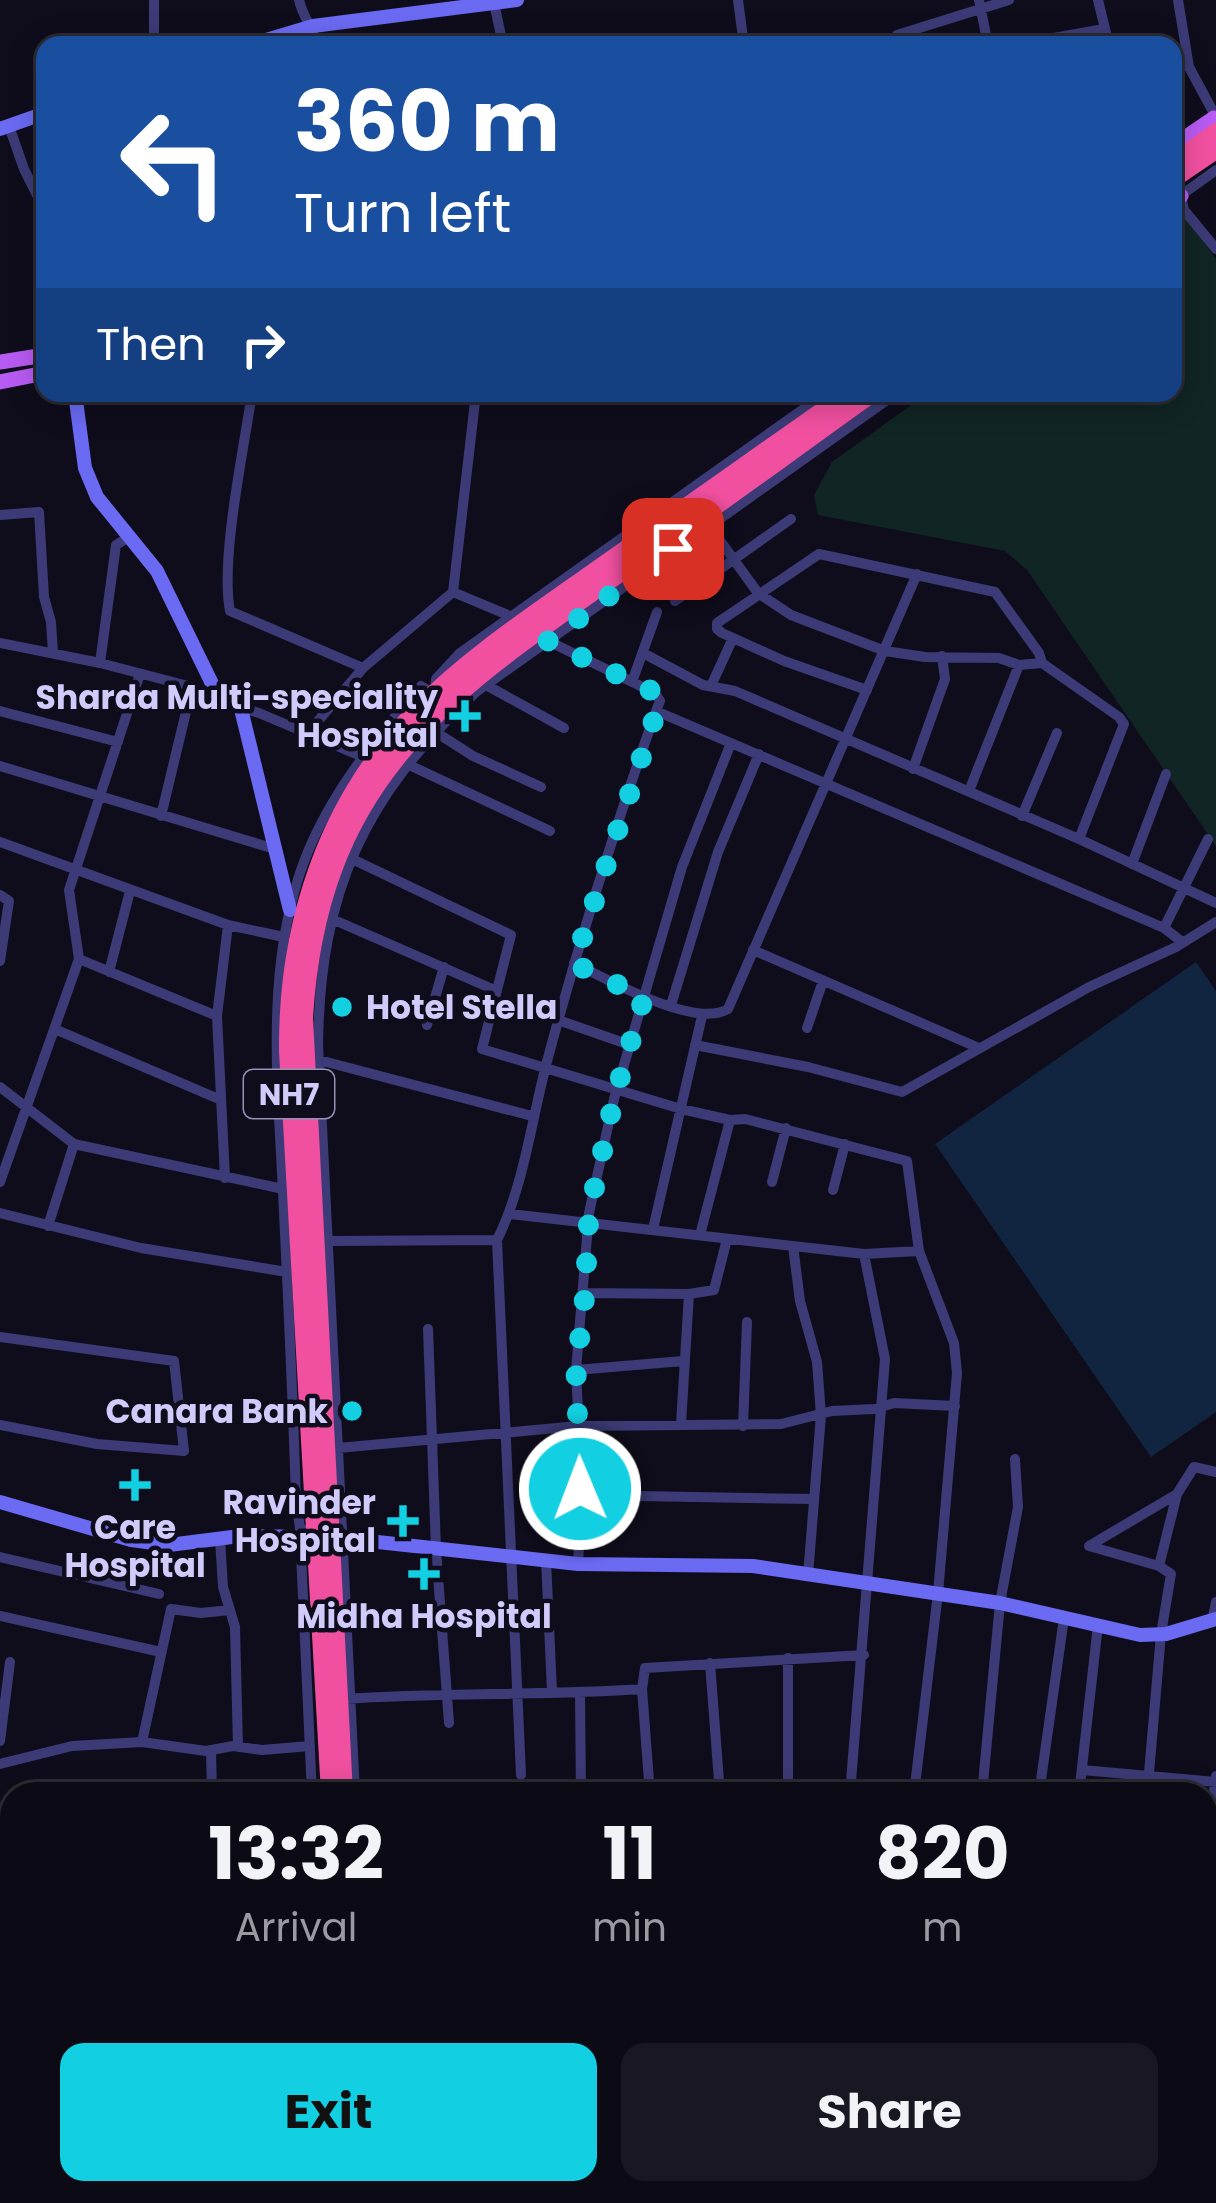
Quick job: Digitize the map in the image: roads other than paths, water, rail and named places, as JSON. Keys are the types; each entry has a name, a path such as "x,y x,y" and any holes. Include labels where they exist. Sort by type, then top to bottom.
{"highway":[{"path":"1182,186 1215,122"},
{"name":"NH7","path":"344,1782 345,1698 288,1075 287,1007 293,946 327,841 387,743 435,694 509,633 835,402"},
{"name":"NH7","path":"330,1782 331,1538 304,1018 314,933 350,829 391,761 457,693 510,650 860,402"}],"main road":[{"path":"0,362 36,356"},
{"path":"0,382 36,375"}],"street":[{"path":"154,0 154,36"},
{"path":"299,0 302,16 313,26 315,36"},
{"path":"279,36 313,26 517,0"},
{"path":"738,0 743,36"},
{"path":"897,36 980,5 1009,0"},
{"path":"1098,0 1106,36"},
{"path":"1178,0 1189,67 1215,122"},
{"path":"494,3 501,36"},
{"path":"980,5 986,36"},
{"path":"1065,36 1105,29"},
{"path":"1182,70 1189,67"},
{"path":"36,116 4,127 36,193"},
{"path":"1182,205 1216,249"},
{"path":"76,402 85,468 97,497 157,571 221,702"},
{"path":"250,402 232,534 230,611 363,668"},
{"path":"307,734 363,668 453,592 475,402"},
{"path":"798,402 802,410"},
{"path":"331,1538 300,1528 296,1501 276,1074 284,937 300,873 363,757 422,686 435,694 436,679 460,653 813,402"},
{"path":"331,1538 338,1448 319,999 324,945 350,857 407,764 434,731 486,685 884,402"},
{"path":"0,515 36,510 41,518 44,598 53,653"},
{"path":"675,601 791,519"},
{"path":"708,524 758,593 790,615 885,651 999,658 1019,665 1042,663"},
{"path":"100,662 116,545 129,537"},
{"path":"867,690 733,638 717,629 717,623 819,554 994,592 1042,663 1124,724 1079,839"},
{"path":"574,964 644,997 702,1016 728,1010 917,574"},
{"path":"453,592 509,616"},
{"path":"632,682 657,612"},
{"path":"711,686 733,638"},
{"path":"521,1774 497,1240 510,1214 574,964 659,696 548,641"},
{"path":"0,644 100,662 192,687 363,757"},
{"path":"643,653 711,686 735,691 969,791 1216,903"},
{"path":"913,770 945,679 942,656"},
{"path":"969,791 1019,665"},
{"path":"0,1182 23,1105 57,1030 79,959 68,895 140,674"},
{"path":"486,685 564,728"},
{"path":"161,816 192,687"},
{"path":"241,709 290,910"},
{"path":"0,711 118,742"},
{"path":"656,711 1165,928 1181,941"},
{"path":"434,731 473,756 541,787"},
{"path":"1022,816 1057,733"},
{"path":"578,1564 582,1496 576,1370 588,1223 617,1090 682,867 730,743"},
{"path":"671,1005 718,852 759,754"},
{"path":"407,764 550,831"},
{"path":"0,766 275,849"},
{"path":"1132,864 1166,774"},
{"path":"1165,928 1208,839"},
{"path":"0,842 228,925 284,937"},
{"path":"350,857 511,935 482,1049 681,1109 785,1128 907,1161 919,1251 954,1343 955,1406 915,1782"},
{"path":"109,972 130,891"},
{"path":"0,895 9,901 0,961"},
{"path":"332,919 497,991"},
{"path":"695,1045 902,1092 1216,922"},
{"path":"225,1178 217,1016 228,925"},
{"path":"753,950 979,1048"},
{"path":"79,959 217,1016"},
{"path":"427,1025 444,967"},
{"path":"807,1028 823,981"},
{"path":"653,1228 702,1016"},
{"path":"558,1020 630,1045"},
{"path":"57,1030 221,1100"},
{"path":"319,1060 532,1116"},
{"path":"0,1087 74,1144 283,1189"},
{"path":"0,1101 23,1105"},
{"path":"700,1235 730,1120"},
{"path":"772,1182 785,1128"},
{"path":"48,1226 74,1144"},
{"path":"833,1190 845,1144"},
{"path":"0,1214 141,1247 287,1272"},
{"path":"510,1214 864,1254 919,1251"},
{"path":"585,1294 714,1290 727,1239"},
{"path":"328,1240 497,1240"},
{"path":"794,1246 800,1301 817,1362 820,1415 808,1575"},
{"path":"851,1782 884,1340 864,1254"},
{"path":"681,1424 688,1294"},
{"path":"743,1426 747,1322"},
{"path":"428,1329 436,1549 449,1724"},
{"path":"0,1336 174,1361 184,1450 97,1444 0,1425"},
{"path":"576,1370 683,1360"},
{"path":"338,1448 578,1426 782,1424 882,1406 955,1406"},
{"path":"983,1782 1000,1603 1018,1507 1015,1459"},
{"path":"1159,1566 1177,1494 1194,1467 1216,1472"},
{"path":"1149,1774 1161,1634 1172,1578 1159,1566 1089,1546 1177,1494"},
{"path":"582,1496 812,1499"},
{"path":"0,1502 131,1540 169,1545 220,1539 331,1538 578,1564 753,1567 1000,1603 1140,1635 1214,1620 1216,1602"},
{"path":"312,1782 301,1553 331,1538"},
{"path":"220,1539 223,1587 235,1627 238,1747"},
{"path":"0,1557 159,1594"},
{"path":"546,1559 552,1692"},
{"path":"142,1742 171,1609 230,1610"},
{"path":"0,1616 161,1652"},
{"path":"1044,1782 1064,1618"},
{"path":"1080,1782 1098,1625"},
{"path":"649,1782 642,1690 645,1668 864,1654"},
{"path":"788,1658 788,1782"},
{"path":"0,1741 10,1662"},
{"path":"710,1663 719,1782"},
{"path":"354,1782 345,1698 642,1690"},
{"path":"580,1695 581,1782"},
{"path":"0,1764 72,1746 142,1742 262,1750 310,1746"},
{"path":"211,1750 212,1782"},
{"path":"1082,1770 1216,1780"}],"water":[{"path":"1196,962 1216,991 1216,1412 1151,1457 935,1144"}],"place":[{"name":"Sharda Multi-speciality Hospital","path":"465,716"},
{"name":"Hotel Stella","path":"342,1007"},
{"name":"Canara Bank","path":"352,1411"},
{"name":"Care Hospital","path":"135,1485"},
{"name":"Ravinder Hospital","path":"403,1521"},
{"name":"Midha Hospital","path":"424,1574"}]}
